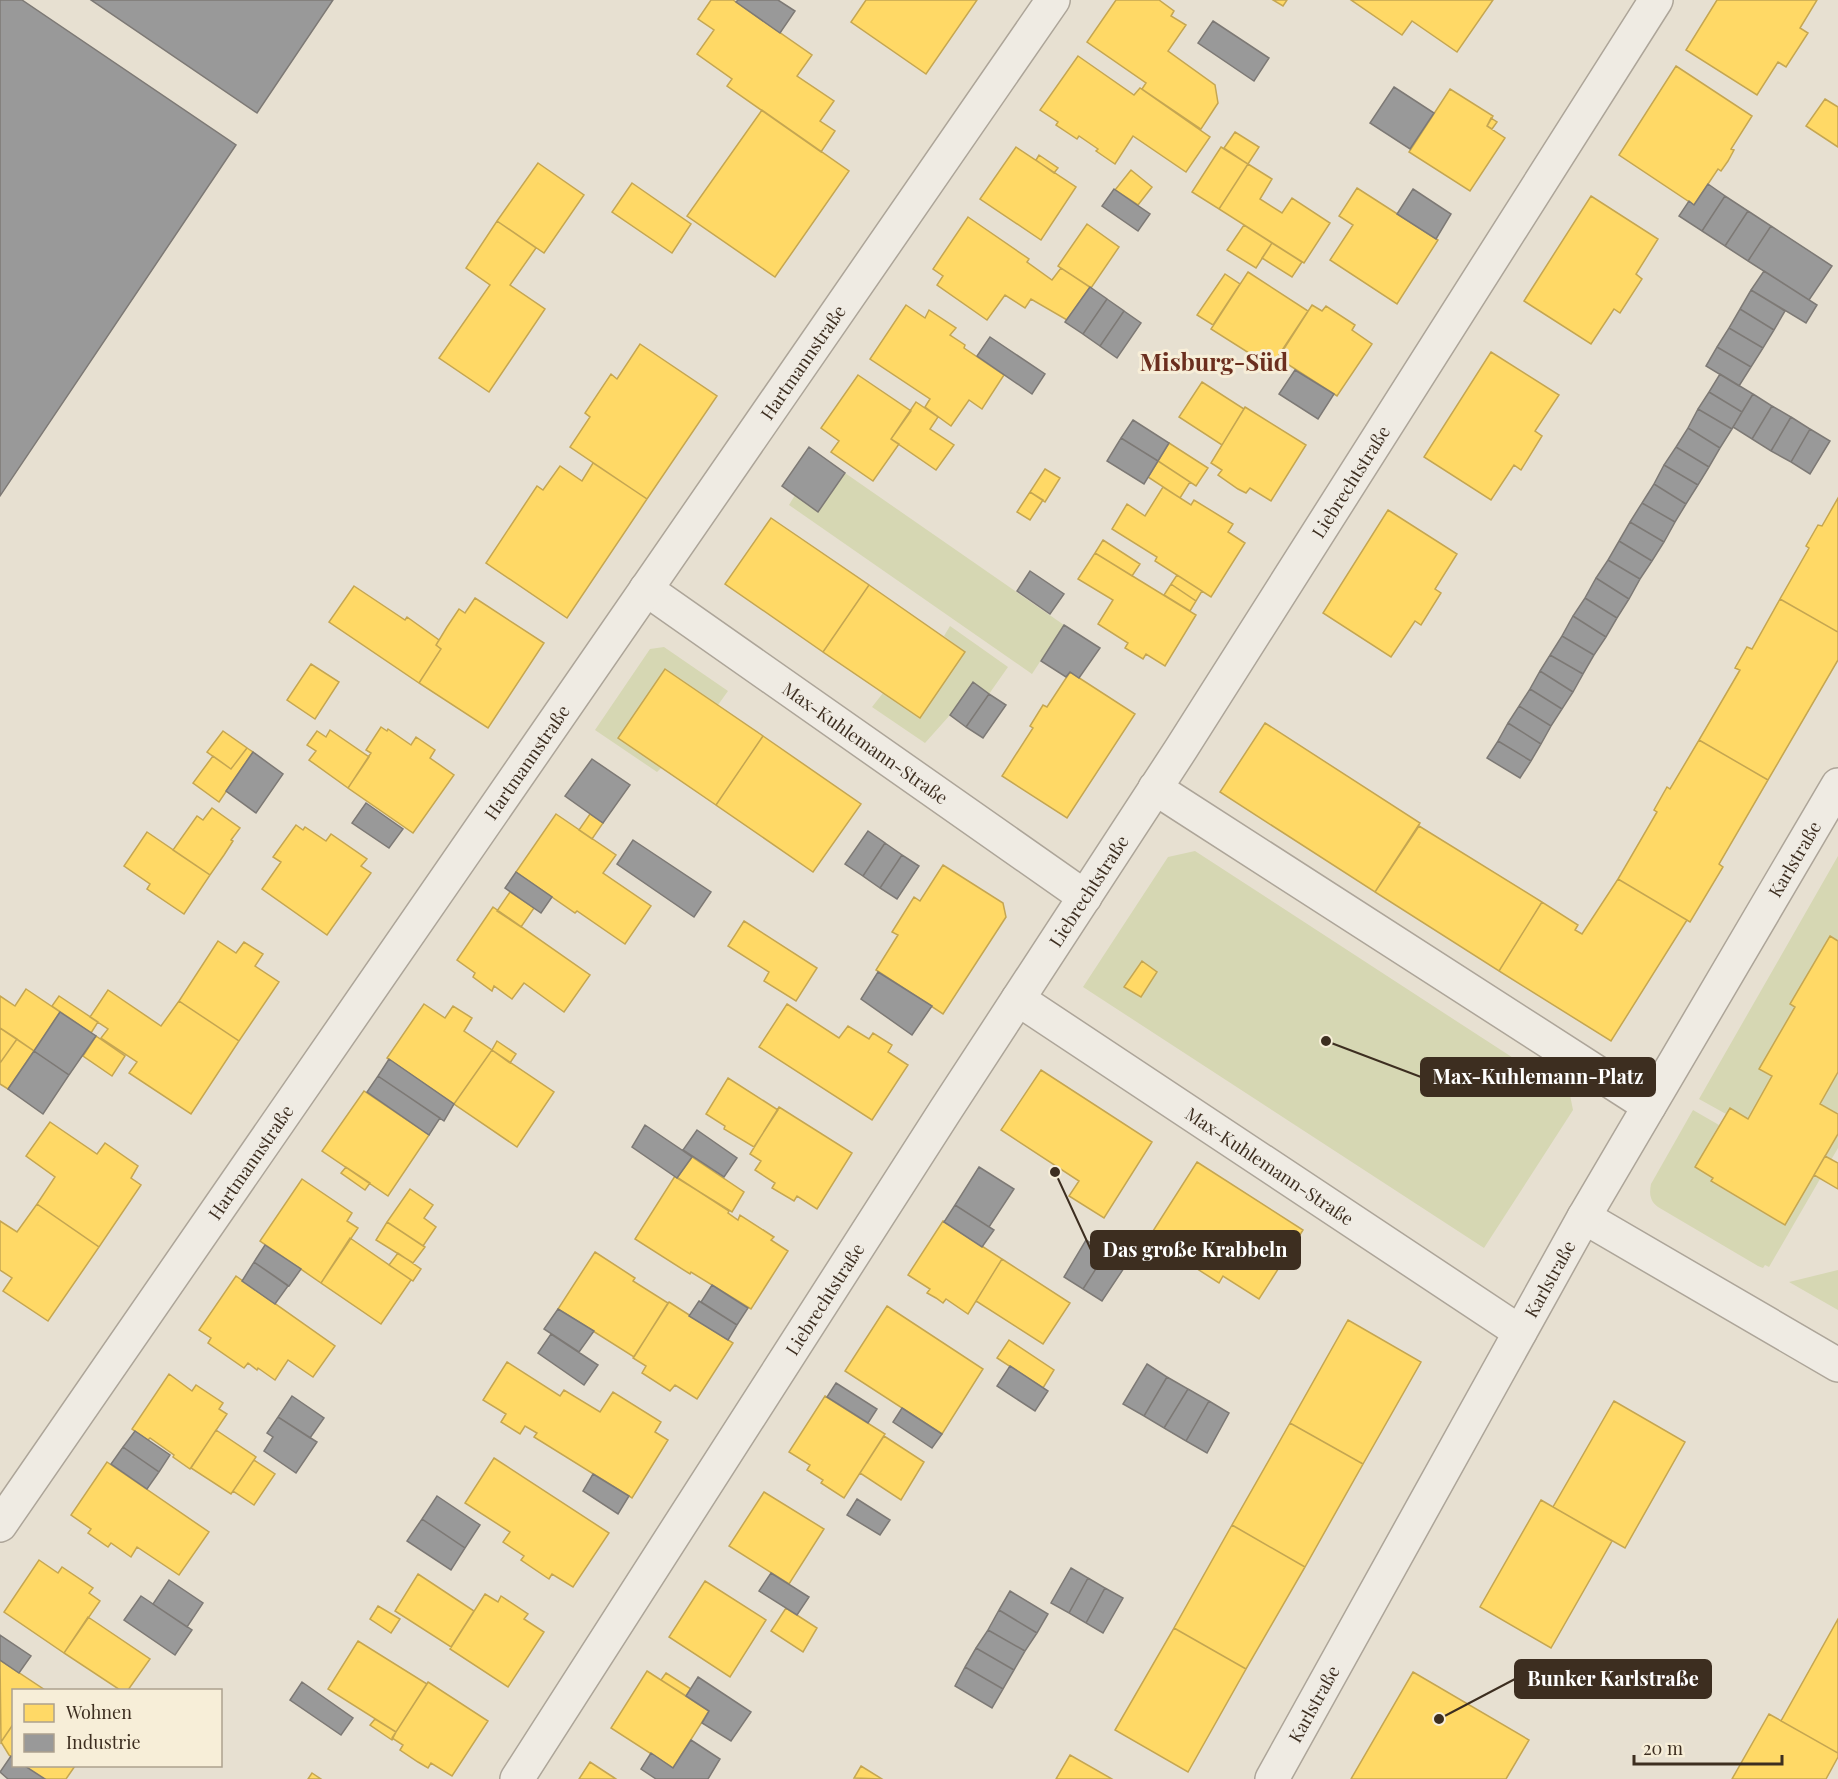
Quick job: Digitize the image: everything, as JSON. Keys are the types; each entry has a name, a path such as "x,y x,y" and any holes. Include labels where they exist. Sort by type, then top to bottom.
{"street":[{"name":"Hartmannstraße","path":"0,1525 1053,0"},
{"name":"Liebrechtstraße","path":"517,1779 1155,788 1656,0"},
{"name":"Max-Kuhlemann-Straße","path":"646,589 1085,897"},
{"name":"Karlstraße","path":"1272,1779 1584,1217 1838,785"},
{"path":"1155,788 1649,1106"},
{"name":"Max-Kuhlemann-Straße","path":"1018,999 1520,1332"},
{"path":"1584,1217 1838,1365"}],"green space":[{"path":"845,473 1064,625 1032,674 789,505 795,495 819,511"},
{"path":"950,626 1008,667 989,694 973,682 950,715 925,743 872,707 883,693 920,718 965,652 944,636"},
{"path":"664,647 728,691 718,705 665,669 662,767 657,772 595,730 650,649"},
{"path":"1195,851 1570,1095 1573,1110 1484,1248 1083,987 1168,857"},
{"path":"1838,856 1838,941 1830,936 1790,1004 1795,1007 1760,1069 1772,1076 1748,1119 1730,1109 1726,1114 1699,1099"},
{"path":"1838,1072 1838,1114 1820,1104"},
{"path":"1693,1110 1719,1125 1695,1167 1713,1178 1711,1182 1785,1225 1838,1134 1838,1148 1769,1267 1758,1266 1658,1207 1652,1200 1651,1184"},
{"path":"1838,1270 1838,1310 1789,1282"}],"building: Wohnen":[{"path":"711,0 733,0 812,55 797,76 834,101 820,121 835,131 821,152 727,86 732,79 697,54 714,30 698,19"},
{"path":"866,0 977,0 926,74 851,22"},
{"path":"1116,0 1159,0 1174,11 1171,16 1186,25 1168,51 1215,85 1218,103 1201,129 1142,89 1146,83 1087,42"},
{"path":"1273,0 1287,0 1283,6"},
{"path":"1351,0 1493,0 1457,52 1412,21 1402,35"},
{"path":"1717,0 1817,0 1800,28 1808,33 1786,67 1778,62 1757,95 1686,50"},
{"path":"1078,56 1134,95 1140,88 1210,137 1186,172 1133,136 1115,164 1079,136 1077,139 1056,125 1058,122 1040,110"},
{"path":"1676,66 1752,116 1731,149 1734,150 1728,161 1721,171 1718,169 1694,205 1619,155"},
{"path":"1450,89 1493,116 1487,126 1505,138 1470,191 1409,152"},
{"path":"1825,99 1838,107 1838,147 1806,126"},
{"path":"762,110 849,171 775,277 687,216"},
{"path":"1491,118 1497,122 1492,129 1487,126"},
{"path":"1235,132 1259,147 1248,164 1224,148"},
{"path":"1016,147 1076,187 1041,240 980,199"},
{"path":"1221,147 1248,164 1219,209 1192,192"},
{"path":"1039,155 1058,168 1054,173 1036,160"},
{"path":"538,163 584,195 544,253 497,221"},
{"path":"1248,164 1272,179 1260,199 1282,213 1292,198 1330,223 1304,263 1219,209"},
{"path":"1131,170 1152,187 1138,205 1115,190"},
{"path":"632,183 691,224 672,253 612,212"},
{"path":"1357,188 1438,240 1397,304 1330,260 1353,225 1339,216"},
{"path":"1591,196 1658,239 1636,274 1642,279 1620,313 1614,309 1591,344 1524,301"},
{"path":"968,217 1029,259 1027,262 1052,280 1061,268 1090,287 1067,320 1031,299 1025,308 1005,295 987,320 937,285 943,276 933,269"},
{"path":"497,221 536,248 510,285 545,309 489,392 439,358 490,285 466,268"},
{"path":"1087,224 1119,247 1091,288 1058,266"},
{"path":"1244,225 1272,243 1256,268 1227,250"},
{"path":"1272,243 1302,262 1292,277 1262,258"},
{"path":"1248,272 1308,311 1271,367 1211,329"},
{"path":"1225,274 1240,284 1213,325 1197,315"},
{"path":"906,305 925,318 929,310 956,328 950,335 965,345 964,348 1004,375 982,409 969,400 951,426 925,407 930,399 870,359"},
{"path":"1312,305 1322,311 1326,306 1355,325 1352,330 1372,344 1337,396 1278,358"},
{"path":"640,344 717,396 647,499 570,447 590,417 585,413 611,374 617,379"},
{"path":"1491,352 1559,395 1535,431 1542,436 1521,470 1514,465 1491,500 1424,457"},
{"path":"858,375 911,411 891,439 899,444 873,481 831,452 839,441 821,428"},
{"path":"1202,382 1244,409 1222,445 1179,417"},
{"path":"916,402 938,417 930,429 954,445 936,470 891,439"},
{"path":"1245,407 1306,445 1271,501 1250,488 1246,493 1238,489 1218,475 1222,470 1211,463"},
{"path":"1169,443 1208,468 1196,486 1158,461"},
{"path":"1158,461 1190,482 1180,498 1148,477"},
{"path":"593,463 647,499 567,618 486,563 537,486 543,490 560,466 582,481"},
{"path":"1045,469 1060,478 1045,502 1030,492"},
{"path":"1163,487 1191,505 1194,500 1233,524 1228,532 1245,543 1211,597 1155,561 1157,557 1112,529 1127,504 1145,516"},
{"path":"1030,492 1043,500 1030,520 1017,512"},
{"path":"1838,498 1838,632 1780,599 1809,548 1806,546 1818,525 1822,526"},
{"path":"1388,510 1457,554 1435,589 1441,593 1421,625 1415,621 1391,657 1323,613"},
{"path":"771,518 869,585 823,652 725,584"},
{"path":"1103,540 1140,564 1132,576 1095,553"},
{"path":"1095,553 1196,615 1165,666 1146,654 1143,659 1125,648 1128,643 1098,624 1113,600 1078,579"},
{"path":"1177,575 1202,591 1196,601 1171,584"},
{"path":"1171,584 1196,601 1190,611 1164,595"},
{"path":"869,585 965,652 920,718 823,652"},
{"path":"354,586 405,620 407,617 439,640 436,645 441,649 419,683 329,622"},
{"path":"475,598 544,643 488,728 419,683 441,649 436,645 447,627 459,609 465,613"},
{"path":"1780,599 1838,632 1838,660 1768,780 1699,740 1740,670 1735,668 1747,647 1752,649"},
{"path":"311,664 339,682 315,719 287,700"},
{"path":"665,669 763,736 716,805 618,738"},
{"path":"1070,672 1135,714 1067,818 1002,776 1033,728 1030,726 1043,705 1047,707"},
{"path":"1265,723 1420,823 1375,892 1220,792"},
{"path":"381,727 387,731 388,729 411,745 416,737 435,750 430,758 454,775 413,833 348,788 371,753 366,750"},
{"path":"330,730 369,757 348,788 309,760 316,751 307,745 317,731 326,737"},
{"path":"223,731 247,748 231,769 207,752"},
{"path":"763,736 861,804 813,872 716,805"},
{"path":"1699,740 1768,780 1719,864 1723,867 1690,922 1618,879 1657,812 1654,810 1667,787 1670,789"},
{"path":"247,748 253,752 219,802 193,783 213,756 231,769"},
{"path":"212,808 240,828 210,875 173,850 197,816 203,820"},
{"path":"556,814 616,855 603,873 651,906 625,944 516,872"},
{"path":"590,814 603,823 592,839 579,830"},
{"path":"296,825 303,830 305,827 326,841 331,834 367,859 361,866 371,873 327,935 262,889 281,862 273,857"},
{"path":"1419,826 1542,902 1499,971 1375,892"},
{"path":"147,832 210,875 184,914 147,889 150,884 124,866"},
{"path":"943,865 1003,903 1006,917 943,1014 876,970 898,935 892,932 914,897 920,901"},
{"path":"1618,879 1687,920 1611,1041 1499,971 1542,902 1578,925 1575,930 1582,934"},
{"path":"510,892 534,908 521,927 497,911"},
{"path":"493,907 590,975 564,1012 524,983 512,999 494,986 492,991 473,977 475,973 457,960"},
{"path":"744,921 817,968 796,1001 764,981 769,972 728,946"},
{"path":"1830,936 1838,941 1838,1072 1820,1104 1838,1114 1838,1134 1785,1225 1711,1181 1713,1178 1695,1167 1730,1108 1748,1119 1772,1076 1759,1069 1795,1007 1790,1004"},
{"path":"218,941 236,953 244,942 263,954 255,966 279,982 239,1041 179,1001"},
{"path":"1142,961 1157,972 1141,997 1124,987"},
{"path":"26,989 60,1012 34,1051 0,1028 0,996 15,1006"},
{"path":"108,990 161,1026 179,1001 239,1041 191,1114 129,1073 137,1062 101,1038 108,1029 90,1017"},
{"path":"59,996 98,1022 91,1033 52,1006"},
{"path":"424,1004 445,1018 453,1006 472,1018 464,1031 492,1050 454,1104 387,1058"},
{"path":"787,1004 839,1038 848,1026 869,1039 873,1033 892,1045 888,1052 908,1065 872,1120 759,1047"},
{"path":"0,1028 17,1039 0,1063"},
{"path":"96,1036 125,1056 112,1076 83,1056"},
{"path":"17,1039 34,1051 8,1089 0,1084 0,1063"},
{"path":"497,1041 516,1054 510,1063 492,1050"},
{"path":"492,1050 554,1092 517,1147 454,1104"},
{"path":"1041,1070 1152,1142 1104,1218 1069,1196 1079,1181 1001,1130"},
{"path":"728,1078 778,1110 754,1147 724,1129 725,1126 706,1114"},
{"path":"364,1091 429,1135 388,1196 322,1151"},
{"path":"779,1107 852,1153 817,1209 797,1196 794,1201 772,1188 775,1183 755,1170 761,1161 750,1154"},
{"path":"50,1122 97,1154 105,1143 138,1166 131,1178 141,1185 99,1247 37,1204 55,1177 26,1156"},
{"path":"1825,1156 1838,1163 1838,1189 1814,1175"},
{"path":"692,1157 744,1192 732,1212 677,1178"},
{"path":"1197,1162 1303,1230 1259,1299 1223,1276 1219,1283 1185,1261 1189,1254 1153,1231"},
{"path":"346,1167 370,1183 365,1190 341,1173"},
{"path":"675,1176 729,1211 728,1213 738,1220 740,1215 774,1237 771,1240 788,1251 751,1309 635,1239"},
{"path":"302,1179 352,1213 347,1221 358,1228 321,1283 260,1241"},
{"path":"410,1189 433,1205 424,1218 436,1227 423,1246 387,1222"},
{"path":"37,1204 99,1247 48,1321 3,1291 12,1278 0,1270 0,1221 17,1232"},
{"path":"943,1221 1002,1259 968,1314 946,1299 943,1303 927,1293 930,1289 908,1275"},
{"path":"387,1222 425,1247 413,1263 376,1240"},
{"path":"350,1238 411,1280 381,1324 321,1283"},
{"path":"595,1252 635,1278 633,1281 668,1303 634,1357 558,1309"},
{"path":"398,1253 421,1269 413,1281 389,1265"},
{"path":"1002,1259 1070,1303 1043,1344 976,1301"},
{"path":"236,1276 335,1346 313,1377 288,1360 275,1380 248,1363 244,1368 208,1343 211,1338 199,1330"},
{"path":"669,1302 733,1343 697,1399 675,1385 670,1391 642,1373 646,1366 633,1358"},
{"path":"887,1306 983,1369 942,1434 845,1371"},
{"path":"1348,1320 1421,1362 1363,1464 1290,1423"},
{"path":"1009,1340 1054,1370 1043,1388 997,1358"},
{"path":"507,1362 560,1396 564,1390 600,1412 613,1392 661,1422 655,1432 668,1440 632,1498 534,1437 537,1433 525,1426 520,1434 501,1422 506,1414 483,1400"},
{"path":"169,1374 192,1391 196,1385 223,1403 219,1409 227,1414 190,1469 150,1438 148,1440 132,1429"},
{"path":"825,1396 885,1434 844,1498 821,1483 823,1480 807,1470 810,1465 789,1452"},
{"path":"1614,1401 1685,1442 1625,1548 1553,1507"},
{"path":"1290,1423 1363,1464 1305,1567 1232,1525"},
{"path":"216,1430 256,1457 231,1494 191,1468"},
{"path":"884,1436 924,1462 901,1500 860,1473"},
{"path":"494,1458 609,1533 573,1587 552,1574 549,1579 521,1560 524,1556 503,1542 510,1532 465,1503"},
{"path":"254,1460 275,1474 254,1505 233,1491"},
{"path":"107,1462 209,1532 179,1575 137,1547 131,1557 111,1543 108,1547 88,1533 91,1529 71,1515"},
{"path":"764,1492 824,1529 789,1584 729,1546"},
{"path":"1541,1500 1612,1541 1551,1648 1480,1607"},
{"path":"1232,1525 1305,1567 1246,1669 1174,1628"},
{"path":"39,1560 58,1573 62,1567 93,1588 89,1593 100,1601 64,1653 4,1612"},
{"path":"418,1574 474,1611 451,1647 395,1611"},
{"path":"705,1581 766,1620 730,1677 669,1637"},
{"path":"485,1594 498,1602 501,1596 528,1614 524,1619 544,1632 508,1687 450,1649"},
{"path":"378,1606 400,1619 391,1633 370,1619"},
{"path":"786,1608 817,1628 803,1652 771,1631"},
{"path":"88,1617 150,1659 129,1689 118,1689 64,1653"},
{"path":"1838,1619 1838,1753 1781,1721"},
{"path":"1174,1628 1246,1669 1188,1772 1115,1730"},
{"path":"358,1641 427,1684 396,1732 328,1689"},
{"path":"0,1660 44,1689 12,1689 12,1726 1,1742"},
{"path":"647,1671 709,1711 673,1768 611,1728"},
{"path":"1413,1672 1529,1740 1506,1779 1351,1779"},
{"path":"666,1673 691,1689 686,1696 661,1680"},
{"path":"428,1682 488,1721 452,1776 431,1763 428,1768 418,1762 400,1750 403,1745 392,1738"},
{"path":"1769,1714 1838,1753 1826,1779 1732,1779"},
{"path":"375,1719 396,1732 392,1740 370,1725"},
{"path":"12,1726 12,1757 1,1742"},
{"path":"1070,1755 1112,1779 1056,1779"},
{"path":"590,1762 613,1777 616,1779 579,1779"},
{"path":"861,1766 882,1779 854,1778"},
{"path":"25,1767 74,1767 66,1779 43,1779"},
{"path":"312,1773 321,1779 308,1779"}],"building: Industrie":[{"path":"0,0 22,0 236,145 0,496"},
{"path":"91,0 333,0 257,113"},
{"path":"738,0 778,0 795,11 780,33 736,2"},
{"path":"1213,21 1269,58 1254,81 1198,43"},
{"path":"1394,87 1434,113 1410,149 1370,123"},
{"path":"1708,184 1725,196 1702,231 1679,216 1689,201 1694,205"},
{"path":"1114,189 1150,214 1138,231 1102,206"},
{"path":"1413,189 1451,214 1436,239 1397,214"},
{"path":"1725,196 1748,211 1725,246 1702,231"},
{"path":"1748,211 1771,226 1748,261 1725,246"},
{"path":"1771,226 1832,266 1809,300 1748,261"},
{"path":"1764,271 1817,305 1806,323 1751,290"},
{"path":"1090,287 1107,299 1083,334 1065,322"},
{"path":"1751,290 1785,311 1774,330 1740,309"},
{"path":"1107,299 1124,311 1100,346 1083,334"},
{"path":"1740,309 1774,330 1763,348 1729,328"},
{"path":"1124,311 1141,323 1117,358 1100,346"},
{"path":"1729,328 1763,348 1751,367 1717,347"},
{"path":"990,337 1045,374 1032,394 977,356"},
{"path":"1717,347 1751,367 1739,386 1706,366"},
{"path":"1295,370 1334,394 1318,419 1279,394"},
{"path":"1720,374 1753,394 1742,412 1709,392"},
{"path":"1709,392 1742,412 1732,429 1698,409"},
{"path":"1753,394 1772,406 1752,439 1733,427"},
{"path":"1772,406 1791,417 1771,451 1752,439"},
{"path":"1698,409 1732,429 1720,448 1688,428"},
{"path":"1791,417 1810,429 1791,462 1771,451"},
{"path":"1133,420 1169,443 1158,461 1121,438"},
{"path":"1688,428 1720,448 1709,467 1676,447"},
{"path":"1810,429 1830,441 1810,474 1791,462"},
{"path":"1121,438 1158,461 1144,484 1107,461"},
{"path":"809,447 845,473 818,512 782,486"},
{"path":"1676,447 1709,467 1698,485 1664,465"},
{"path":"1664,465 1698,485 1686,504 1654,484"},
{"path":"1654,484 1686,504 1675,522 1642,503"},
{"path":"1642,503 1675,522 1664,542 1630,522"},
{"path":"1630,522 1664,542 1652,561 1619,541"},
{"path":"1619,541 1652,561 1640,579 1608,560"},
{"path":"1608,560 1640,579 1629,599 1596,578"},
{"path":"1030,571 1064,594 1050,614 1017,591"},
{"path":"1596,578 1629,599 1617,618 1585,598"},
{"path":"1585,598 1617,618 1606,637 1573,616"},
{"path":"1573,616 1606,637 1594,655 1562,636"},
{"path":"1064,625 1100,648 1079,678 1070,672 1066,677 1041,661"},
{"path":"1562,636 1594,655 1583,674 1550,655"},
{"path":"1550,655 1583,674 1573,692 1540,671"},
{"path":"1540,671 1573,692 1562,709 1530,689"},
{"path":"973,682 989,694 966,727 950,715"},
{"path":"1530,689 1562,709 1551,726 1519,706"},
{"path":"989,694 1006,705 983,738 966,727"},
{"path":"1519,706 1551,726 1541,744 1508,723"},
{"path":"1508,723 1541,744 1531,761 1498,741"},
{"path":"1498,741 1531,761 1520,778 1487,758"},
{"path":"253,752 283,774 256,813 226,791"},
{"path":"592,759 630,785 603,823 565,796"},
{"path":"366,803 403,829 389,848 352,823"},
{"path":"868,831 885,843 863,876 845,864"},
{"path":"633,840 711,892 694,917 617,864"},
{"path":"885,843 902,855 880,888 863,876"},
{"path":"902,855 919,866 897,899 880,888"},
{"path":"516,872 552,897 541,913 505,888"},
{"path":"878,972 932,1006 912,1035 861,999"},
{"path":"60,1012 96,1036 69,1075 34,1051"},
{"path":"34,1051 69,1075 43,1114 8,1089"},
{"path":"389,1059 454,1104 444,1121 378,1076"},
{"path":"378,1076 440,1118 429,1135 367,1092"},
{"path":"645,1125 692,1157 677,1178 632,1147"},
{"path":"697,1130 737,1158 724,1177 683,1150"},
{"path":"979,1167 1014,1189 989,1227 955,1205"},
{"path":"955,1205 994,1230 982,1247 944,1222"},
{"path":"1086,1240 1106,1253 1083,1289 1064,1277"},
{"path":"265,1245 301,1269 289,1286 254,1262"},
{"path":"1106,1253 1126,1265 1102,1301 1083,1289"},
{"path":"254,1262 288,1286 275,1304 242,1281"},
{"path":"712,1285 748,1308 737,1325 701,1302"},
{"path":"699,1301 737,1325 728,1340 689,1316"},
{"path":"558,1309 594,1331 579,1352 544,1329"},
{"path":"551,1334 598,1365 584,1385 538,1353"},
{"path":"1147,1364 1167,1377 1144,1416 1123,1404"},
{"path":"1010,1366 1048,1391 1035,1411 997,1386"},
{"path":"1167,1377 1188,1389 1164,1428 1144,1416"},
{"path":"836,1383 877,1409 868,1423 827,1397"},
{"path":"1188,1389 1209,1401 1186,1441 1164,1428"},
{"path":"292,1396 324,1418 310,1438 278,1417"},
{"path":"1209,1401 1229,1413 1207,1453 1186,1441"},
{"path":"902,1408 942,1434 932,1448 893,1422"},
{"path":"278,1417 317,1442 296,1473 264,1451 273,1437 267,1433"},
{"path":"135,1431 170,1455 159,1472 123,1447"},
{"path":"123,1447 159,1472 147,1489 111,1464"},
{"path":"593,1474 629,1496 618,1514 583,1491"},
{"path":"437,1496 480,1525 465,1548 422,1519"},
{"path":"857,1499 890,1520 880,1535 847,1515"},
{"path":"422,1519 465,1548 451,1570 407,1541"},
{"path":"1071,1568 1088,1578 1069,1613 1051,1603"},
{"path":"771,1573 809,1597 797,1615 759,1591"},
{"path":"1088,1578 1105,1588 1086,1623 1069,1613"},
{"path":"169,1580 203,1603 187,1627 153,1604"},
{"path":"1105,1588 1123,1598 1103,1633 1086,1623"},
{"path":"1010,1591 1048,1614 1037,1633 999,1610"},
{"path":"141,1596 192,1630 175,1655 124,1620"},
{"path":"999,1610 1037,1633 1025,1651 988,1630"},
{"path":"988,1630 1025,1651 1014,1670 976,1648"},
{"path":"0,1635 31,1656 19,1673 0,1660"},
{"path":"976,1648 1014,1670 1003,1689 965,1667"},
{"path":"965,1667 1003,1689 992,1708 955,1686"},
{"path":"698,1677 751,1712 731,1741 702,1723 709,1711 686,1696"},
{"path":"302,1682 353,1718 341,1735 290,1700"},
{"path":"691,1740 720,1759 708,1779 656,1779 641,1769 651,1753 673,1768"},
{"path":"11,1756 12,1767 27,1767 45,1779 8,1779 0,1772"}],"place":[{"name":"Max-Kuhlemann-Platz","path":"1326,1041"},
{"name":"Das große Krabbeln","path":"1055,1172"},
{"name":"Bunker Karlstraße","path":"1439,1719"}],"district":[{"name":"Misburg-Süd","path":"1214,361"}]}
